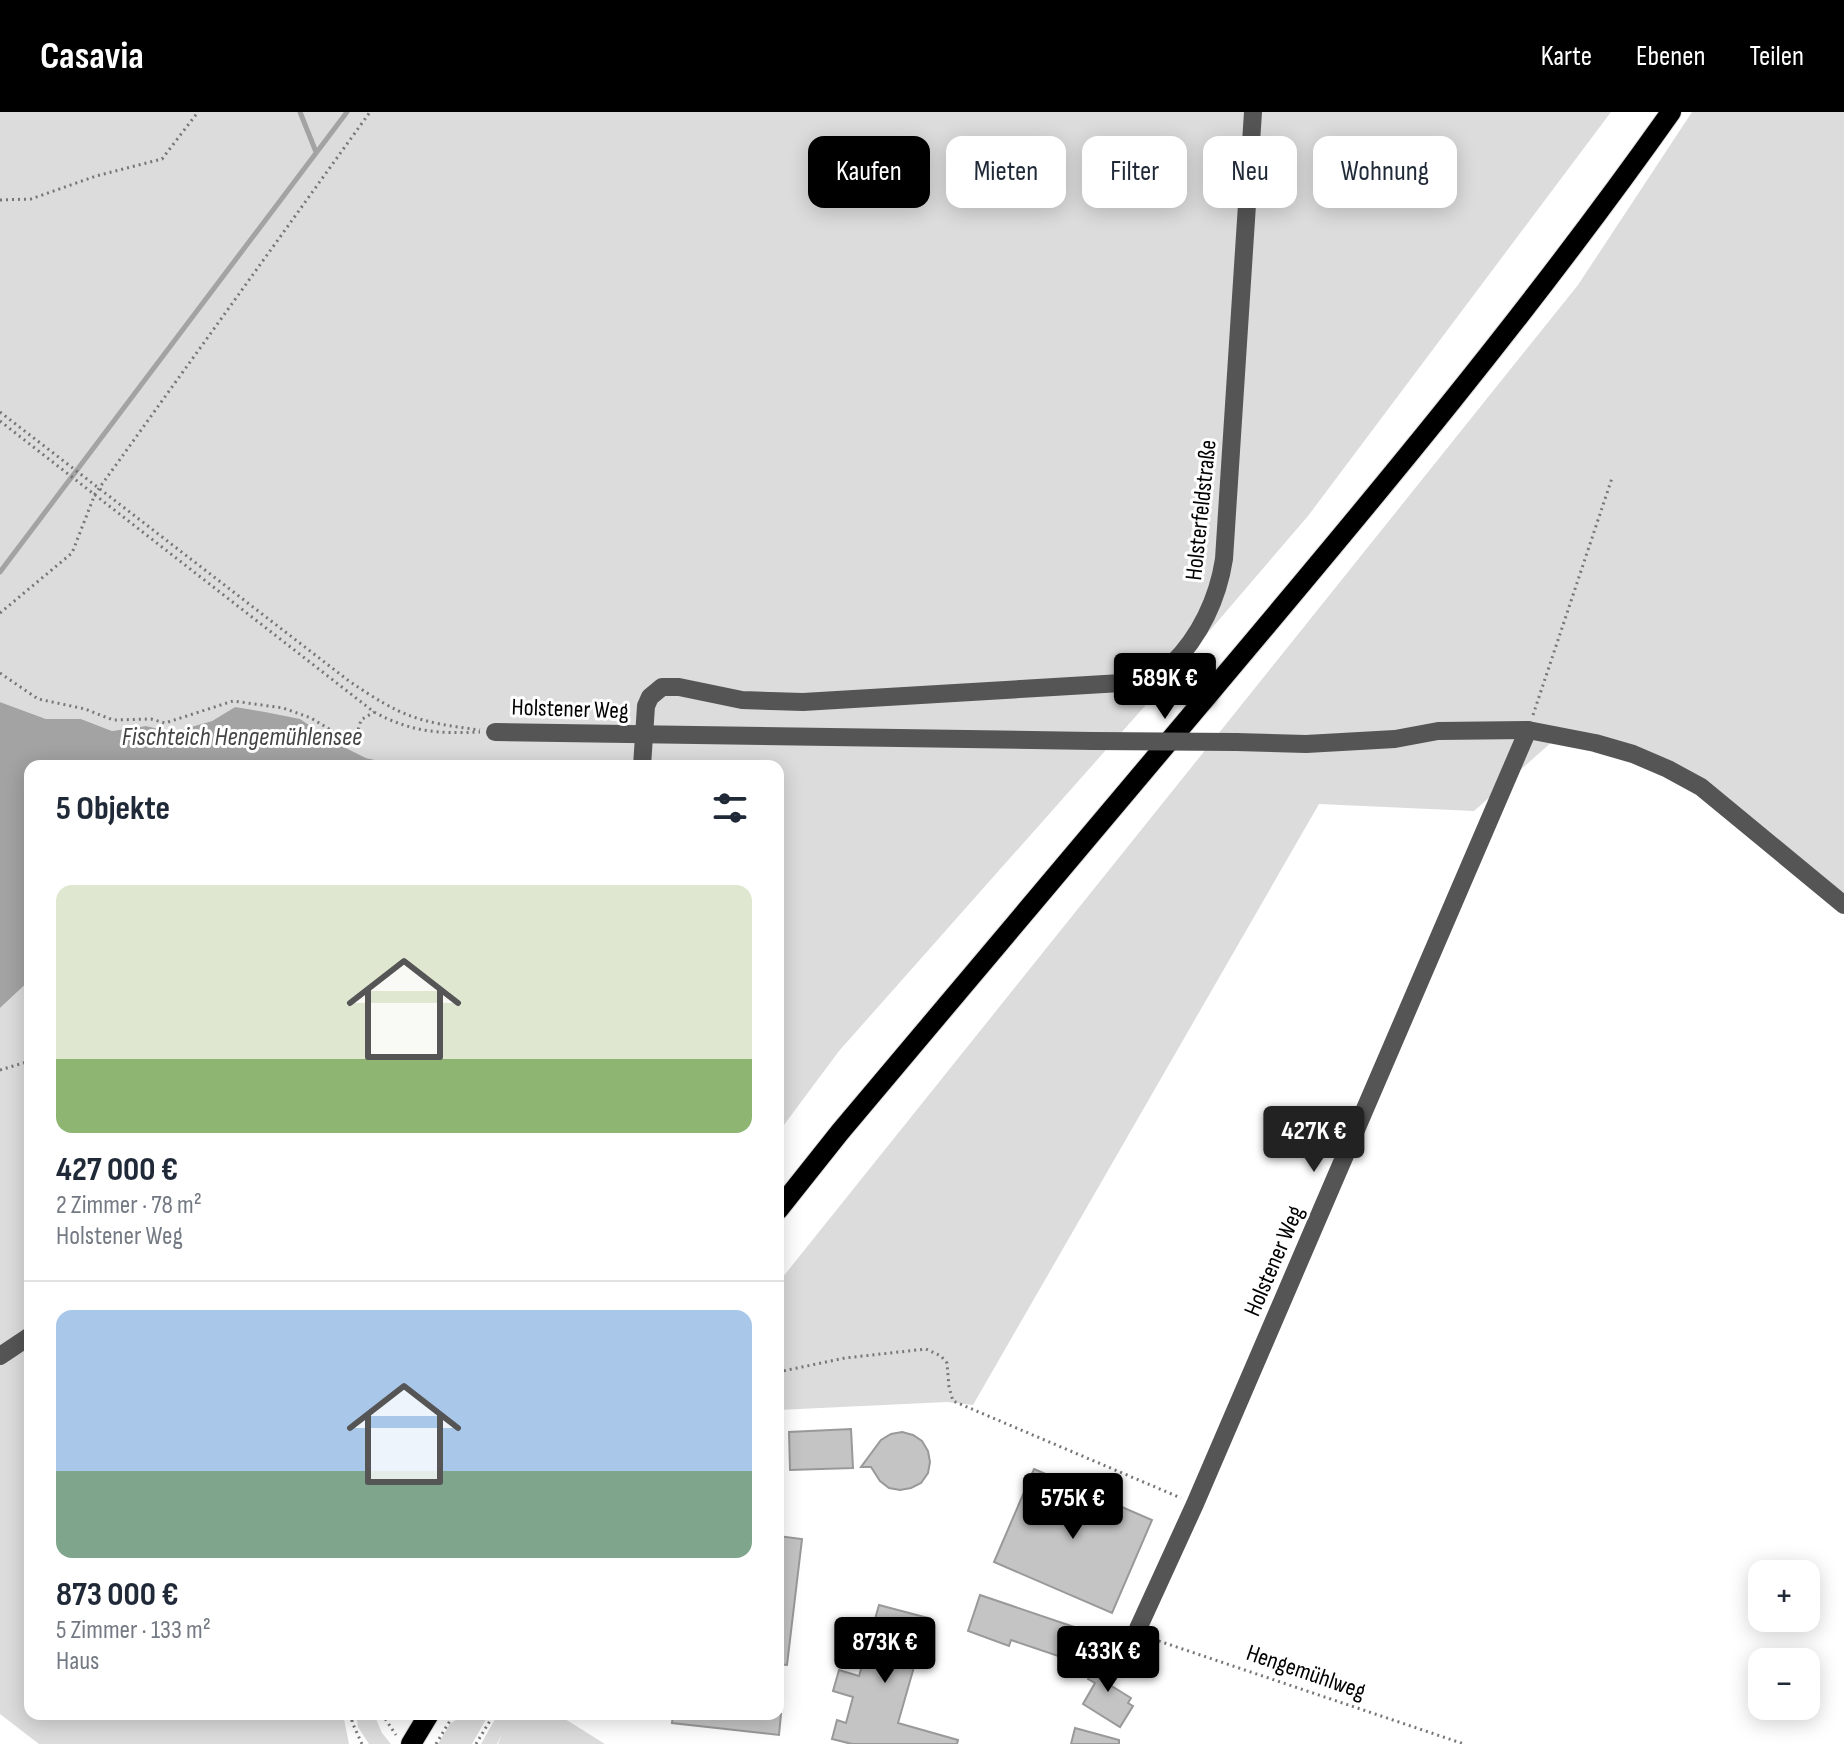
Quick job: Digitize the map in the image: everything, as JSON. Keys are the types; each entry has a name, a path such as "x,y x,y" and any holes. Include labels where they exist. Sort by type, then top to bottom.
{"main road":[{"path":"784,1202 1404,462 1516,322 1671,112"},
{"path":"409,1740 424,1720"}],"street":[{"name":"Holsterfeldstraße","path":"643,735 646,706 650,697 662,687 679,687 742,700 803,702 1138,682 1170,667 1203,624 1219,588 1224,559 1253,112"},
{"name":"Holstener Weg","path":"495,732 1306,744 1395,739 1438,731 1528,730 1195,1504 1136,1633"},
{"path":"1528,730 1633,754 1701,787 1844,905"},
{"path":"642,760 643,735"},
{"path":"0,1356 24,1340"}],"path":[{"path":"0,200 31,199 96,176 162,159 198,112"},
{"path":"0,613 72,553 95,494 370,112"},
{"path":"0,412 349,681 389,708 429,724 495,732"},
{"path":"0,421 374,712 400,726 426,732 495,732"},
{"path":"1528,730 1612,478"},
{"path":"0,673 38,699 85,709 113,720 151,719 165,723 233,701 283,708 311,718 339,735 357,734 361,720 374,712"},
{"path":"0,1070 24,1063"},
{"path":"784,1371 845,1358 926,1349 941,1356 947,1363 953,1401 1195,1504"},
{"name":"Hengemühlweg","path":"1136,1633 1464,1744"},
{"path":"352,1720 362,1744"},
{"path":"385,1720 393,1733 409,1740"},
{"path":"436,1744 450,1720"},
{"path":"476,1744 490,1720"}],"shaded area":[{"path":"0,112 1611,112 1308,516 1152,698 839,1051 784,1125 784,760 376,760 235,707 212,721 173,732 146,726 112,731 81,719 46,719 0,702"},
{"path":"1692,112 1844,112 1844,902 1702,785 1562,733 1474,811 1319,804 973,1405 947,1402 784,1410 784,1276 1578,285"},
{"path":"24,986 24,1720 344,1720 349,1744 39,1744 0,1714 0,1008"},
{"path":"357,1720 377,1720 391,1744 369,1744"},
{"path":"456,1720 486,1720 472,1744 438,1744"},
{"path":"495,1720 567,1720 605,1744 498,1744 502,1734 497,1744 481,1744"}],"water":[{"name":"Fischteich Hengemühlensee","path":"0,702 46,719 81,719 112,731 146,726 173,732 212,721 235,707 300,719 334,742 376,760 24,760 24,986 0,1008"}],"building":[{"path":"851,1429 853,1468 790,1470 789,1432"},
{"path":"902,1432 922,1441 930,1462 928,1473 921,1483 900,1490 889,1488 880,1481 871,1467 861,1467 881,1440"},
{"path":"1034,1469 1152,1520 1112,1613 994,1562"},
{"path":"784,1537 802,1539 787,1665 784,1665"},
{"path":"980,1595 1083,1630 1073,1661 1011,1640 1009,1646 968,1631"},
{"path":"879,1605 928,1618 898,1723 958,1740 957,1744 852,1744 832,1739 837,1720 846,1723 853,1697 833,1691 839,1670 859,1676"},
{"path":"1101,1657 1120,1667 1110,1685 1131,1698 1128,1703 1133,1706 1120,1727 1083,1704 1095,1683 1088,1679"},
{"path":"672,1720 780,1720 779,1735 672,1723"},
{"path":"1075,1728 1119,1740 1119,1744 1071,1744"}],"waterway":[{"path":"300,112 316,152"},
{"path":"0,572 347,112"}]}
